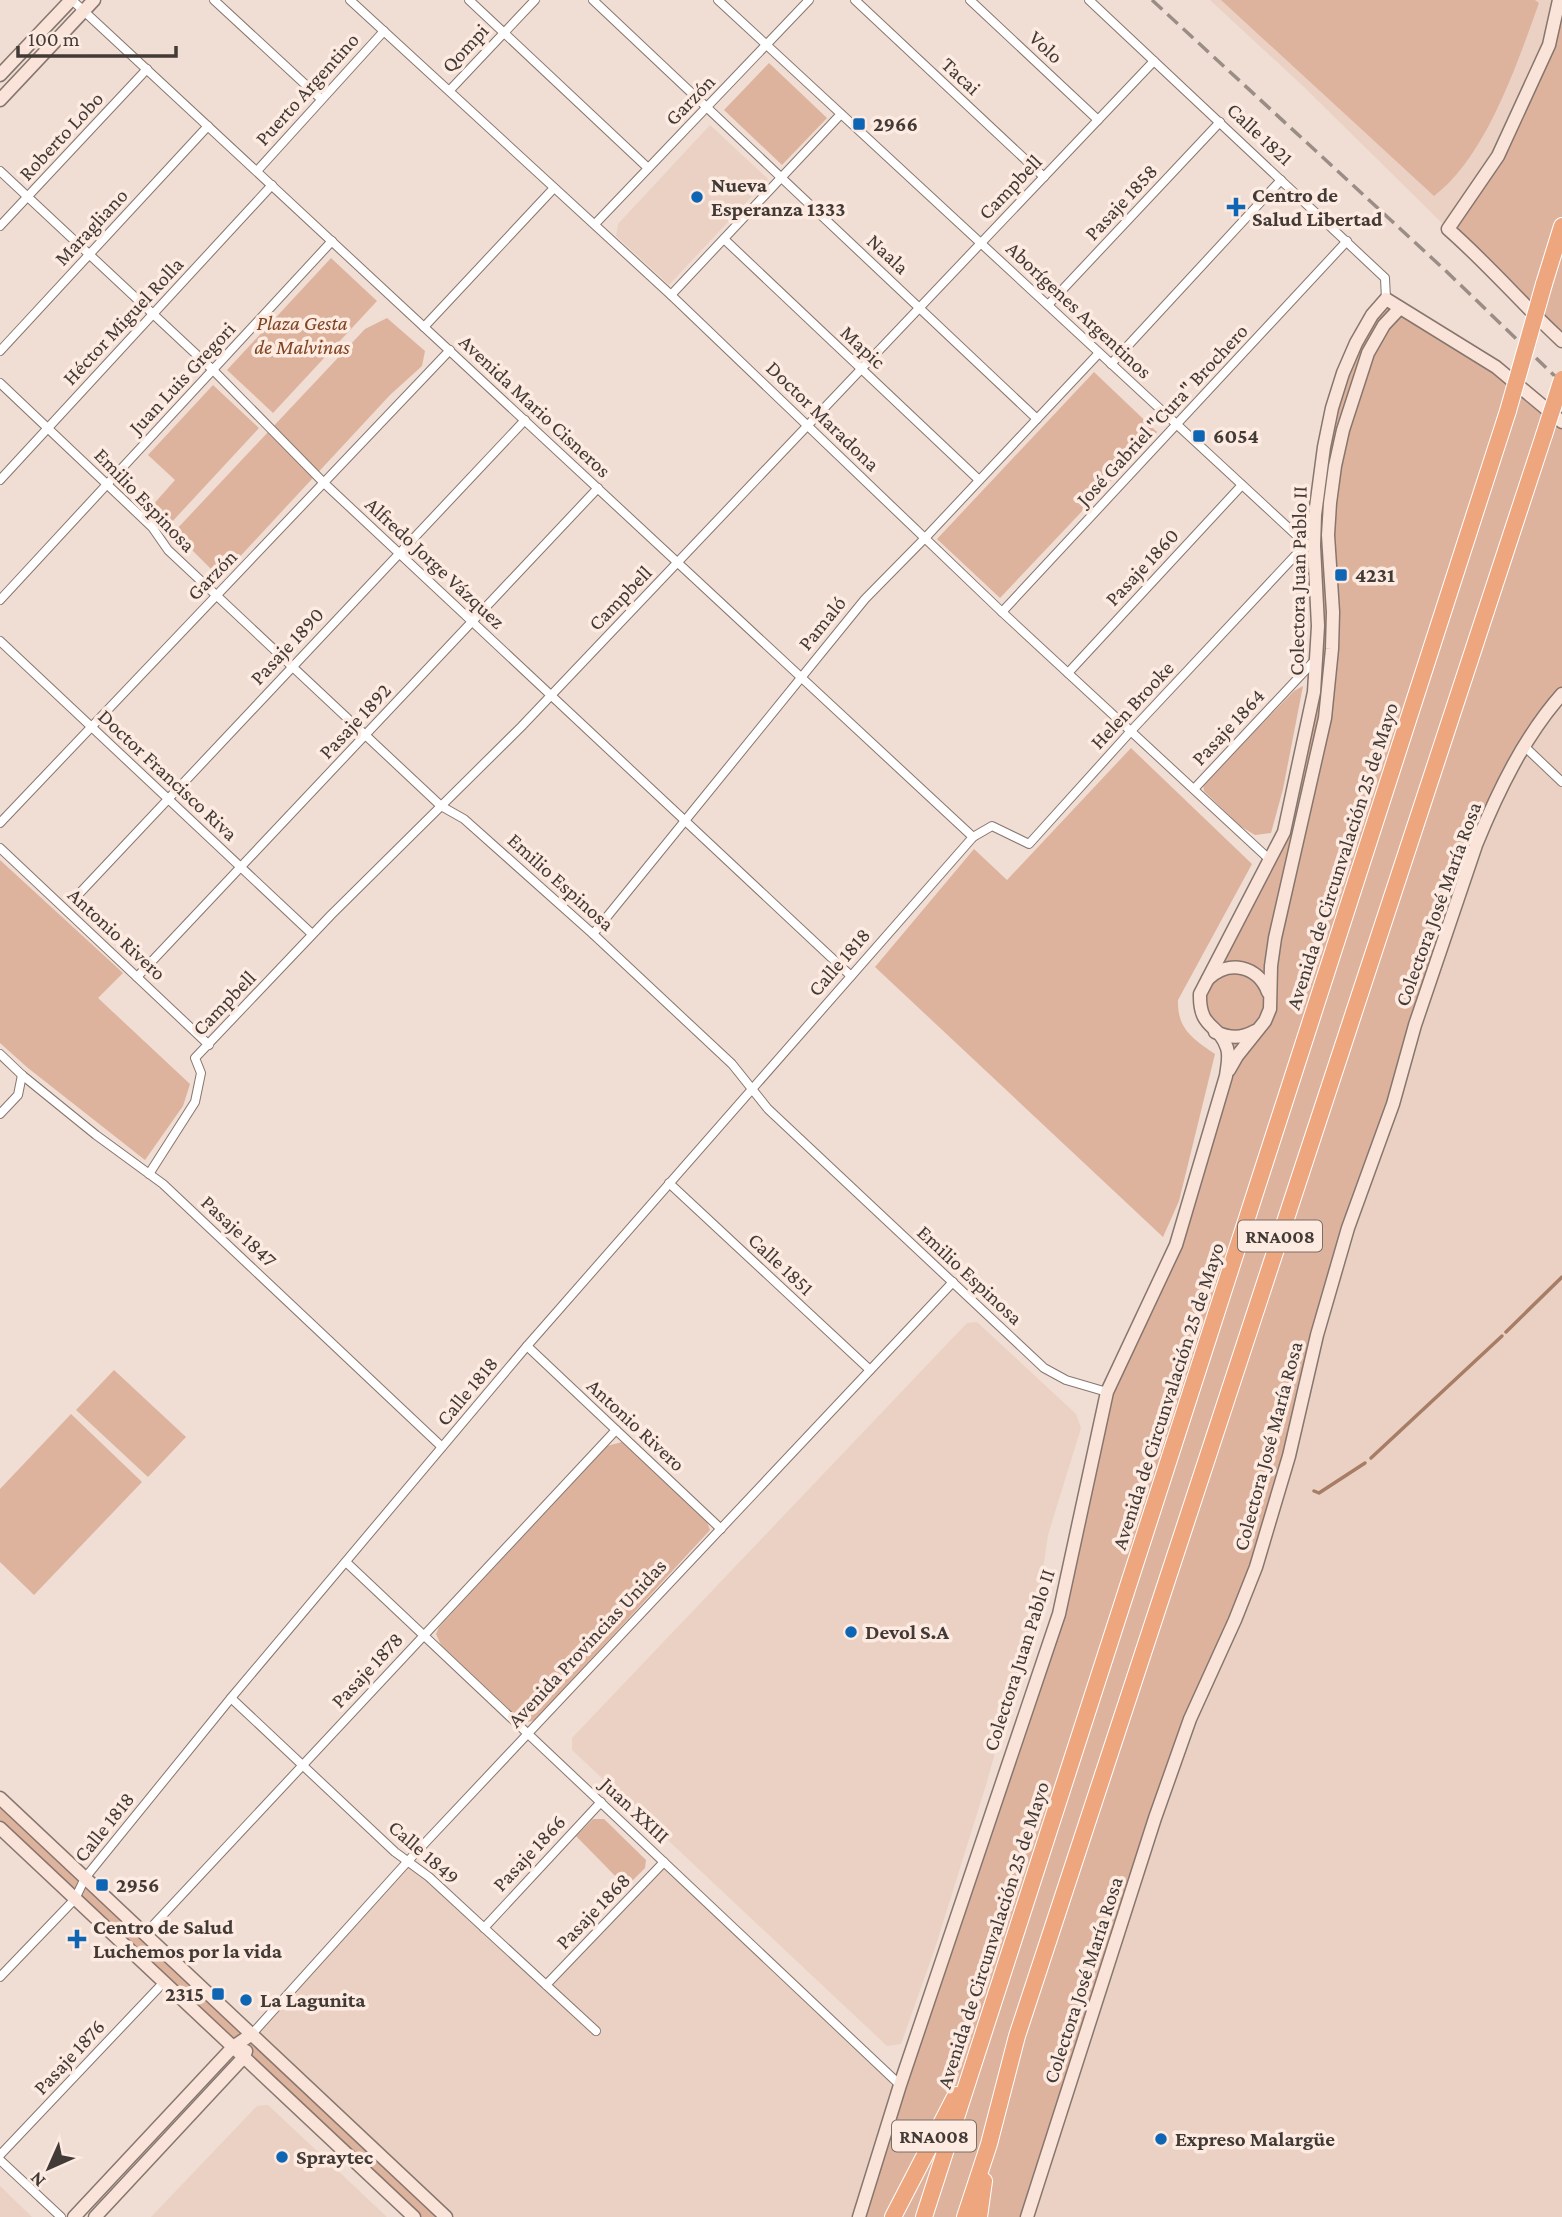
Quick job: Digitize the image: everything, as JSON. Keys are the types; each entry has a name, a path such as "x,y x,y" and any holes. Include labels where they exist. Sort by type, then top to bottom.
{"highway":[{"name":"Avenida de Circunvalación 25 de Mayo","path":"924,2217 1508,411 1562,226"},
{"name":"RNA008","path":"965,2217 989,2144 1025,2010 1562,379"},
{"name":"RNA008","path":"893,2217 977,2056"},
{"path":"979,2217 989,2144"}],"main road":[{"path":"0,75 72,0"},
{"path":"0,100 94,0"},
{"path":"1559,0 1549,45 1498,156 1448,229 1562,341"},
{"path":"1386,299 1496,367 1562,422"},
{"name":"Colectora Juan Pablo II","path":"859,2217 1022,1717 1059,1614 1107,1392 1177,1245 1226,1076 1227,1048 1205,1022 1200,1009 1200,995 1284,832 1312,704 1318,626 1310,545 1332,408 1356,343 1372,315 1386,299"},
{"name":"Colectora Juan Pablo II","path":"1226,1076 1237,1056 1265,1021 1270,1009 1275,938 1325,718 1333,636 1330,503 1346,416 1368,353 1384,325 1400,308"},
{"name":"Colectora José María Rosa","path":"1027,2217 1155,1818 1190,1719 1256,1567 1289,1456 1317,1335 1348,1228 1393,1104 1437,960 1488,816 1524,746 1562,694"},
{"path":"1205,982 1215,972 1228,967 1242,967 1255,973 1265,983 1270,996"},
{"path":"1215,1032 1236,1037 1256,1030"},
{"path":"0,1798 446,2217"},
{"path":"1,1832 414,2217"},
{"name":"Avenida Provincias Unidas","path":"74,2217 233,2047 252,2034"},
{"name":"Avenida Provincias Unidas","path":"95,2217 244,2057 252,2034"}],"street":[{"name":"Avenida Mario Cisneros","path":"72,0 973,837"},
{"path":"214,0 321,99"},
{"name":"Doctor Maradona","path":"350,0 671,295 1002,612 1269,859"},
{"path":"469,0 648,168"},
{"name":"Qompi","path":"450,90 535,0"},
{"name":"Naala","path":"593,0 1037,419"},
{"name":"Aborígenes Argentinos","path":"718,0 1242,485 1310,545 1329,550"},
{"name":"Garzón","path":"595,224 810,0"},
{"name":"Tacai","path":"855,0 1044,177"},
{"name":"Volo","path":"970,0 1098,120"},
{"name":"Calle 1821","path":"1089,0 1385,278 1386,299"},
{"name":"Puerto Argentino","path":"257,171 384,31"},
{"name":"Campbell","path":"149,1174 195,1102 201,1073 195,1058 312,934 551,695 1154,61"},
{"name":"Roberto Lobo","path":"0,226 147,69"},
{"path":"671,295 841,114"},
{"name":"Pasaje 1858","path":"1048,305 1220,122"},
{"name":"Maragliano","path":"0,351 208,126"},
{"name":"Alfredo Jorge Vázquez","path":"0,171 213,370 324,482 850,976"},
{"path":"1111,364 1281,180"},
{"name":"Héctor Miguel Rolla","path":"0,480 272,185"},
{"path":"424,327 554,188"},
{"name":"Mapic","path":"724,239 979,480"},
{"name":"Juan Luis Gregori","path":"0,600 332,241"},
{"name":"José Gabriel \"Cura\" Brochero","path":"1002,612 1347,242"},
{"name":"Garzón","path":"0,823 450,351"},
{"name":"Pamaló","path":"593,934 865,598 1099,353"},
{"name":"Emilio Espinosa","path":"0,383 152,527 168,550 441,806 464,818 732,1064 768,1109 1044,1368 1066,1380 1107,1392"},
{"name":"Pasaje 1890","path":"76,897 525,420"},
{"name":"Pasaje 1860","path":"1068,673 1242,485"},
{"name":"Pasaje 1892","path":"137,977 598,488"},
{"name":"Helen Brooke","path":"973,837 992,826 1029,844 1131,731 1310,545"},
{"name":"Doctor Francisco Riva","path":"0,640 312,934"},
{"name":"Pasaje 1864","path":"1194,789 1317,659"},
{"path":"1524,746 1562,782"},
{"name":"Calle 1818","path":"0,1977 75,1899 85,1878 231,1698 527,1346 973,837"},
{"name":"Antonio Rivero","path":"0,848 209,1045"},
{"name":"Pasaje 1847","path":"0,1054 96,1135 173,1193 442,1447"},
{"path":"0,1114 18,1095 22,1074"},
{"name":"Calle 1851","path":"669,1183 870,1370"},
{"name":"Avenida Provincias Unidas","path":"252,2034 408,1861 953,1282"},
{"name":"Antonio Rivero","path":"527,1346 721,1529"},
{"name":"Pasaje 1878","path":"145,1934 616,1430"},
{"name":"Juan XXIII","path":"346,1562 900,2085"},
{"name":"Calle 1849","path":"231,1698 596,2031"},
{"name":"Pasaje 1866","path":"484,1927 601,1802"},
{"name":"Pasaje 1868","path":"546,1985 664,1862"},
{"name":"Pasaje 1876","path":"0,2157 164,1982"},
{"path":"0,2157 61,2217"}],"shaded area":[{"path":"1210,0 1559,0 1549,45 1498,156 1448,229 1304,87"},
{"name":"Nueva Esperanza 1333","path":"710,125 768,179 669,285 616,236 618,224"},
{"path":"1562,694 1562,2217 1027,2217 1488,816"},
{"name":"Devol S.A","path":"977,1322 1076,1414 1081,1428 1048,1535 1039,1596 986,1785 935,1948 901,2044 887,2046 572,1750 572,1738 967,1323"},
{"path":"408,1861 546,1985 664,1862 900,2085 859,2217 446,2217 252,2034"},
{"path":"268,2105 387,2217 151,2217 257,2106"},
{"path":"0,2186 32,2217 0,2217"}],"green space":[{"path":"1221,0 1535,0 1539,3 1510,81 1484,134 1453,179 1434,196"},
{"path":"1562,0 1562,341 1448,229 1498,156"},
{"path":"769,63 827,118 782,165 724,110"},
{"name":"Plaza Gesta de Malvinas","path":"331,258 377,301 273,413 227,370"},
{"path":"1386,299 1496,367 1562,422 1562,694 1488,816 1368,1175 1275,1506 1190,1719 1027,2217 859,2217 1059,1614 1107,1392 1176,1245 1229,1060 1200,1009 1284,832 1314,692 1315,515 1343,373"},
{"path":"387,318 425,351 422,366 390,395 220,578 174,532 365,329"},
{"path":"1094,372 1157,432 1000,598 937,539"},
{"name":"Plaza Gesta de Malvinas","path":"213,385 259,428 170,524 151,507 175,480 148,455"},
{"path":"1303,686 1283,789 1271,833 1255,835 1240,826 1204,791 1203,784 1294,691"},
{"path":"1131,748 1252,864 1178,1000 1183,1026 1193,1038 1215,1054 1179,1201 1163,1237 875,967 974,849 1007,880"},
{"path":"0,860 123,973 98,998 190,1084 183,1106 145,1160 0,1043"},
{"path":"114,1370 186,1437 148,1477 76,1410"},
{"path":"71,1414 142,1482 34,1595 0,1562 0,1489"},
{"path":"622,1442 706,1519 710,1530 537,1718 530,1722 525,1721 517,1717 441,1645 436,1634 439,1627 607,1446"},
{"path":"0,1798 446,2217 414,2217 0,1828"},
{"path":"593,1819 604,1819 646,1860 645,1868 626,1887 576,1836"}],"waterway":[{"path":"1506,1332 1562,1277"},
{"path":"1371,1458 1502,1336"},
{"path":"1314,1491 1319,1493 1365,1463"}],"railway":[{"path":"1152,0 1446,271 1562,383"}],"place":[{"name":"2966","path":"859,124"},
{"name":"Nueva Esperanza 1333","path":"697,197"},
{"name":"Centro de Salud Libertad","path":"1236,207"},
{"name":"6054","path":"1199,436"},
{"name":"4231","path":"1341,575"},
{"name":"Devol S.A","path":"851,1632"},
{"name":"2956","path":"102,1885"},
{"name":"Centro de Salud Luchemos por la vida","path":"77,1939"},
{"name":"2315","path":"218,1994"},
{"name":"La Lagunita","path":"246,2000"},
{"name":"Expreso Malargüe","path":"1161,2139"},
{"name":"Spraytec","path":"282,2157"}]}
